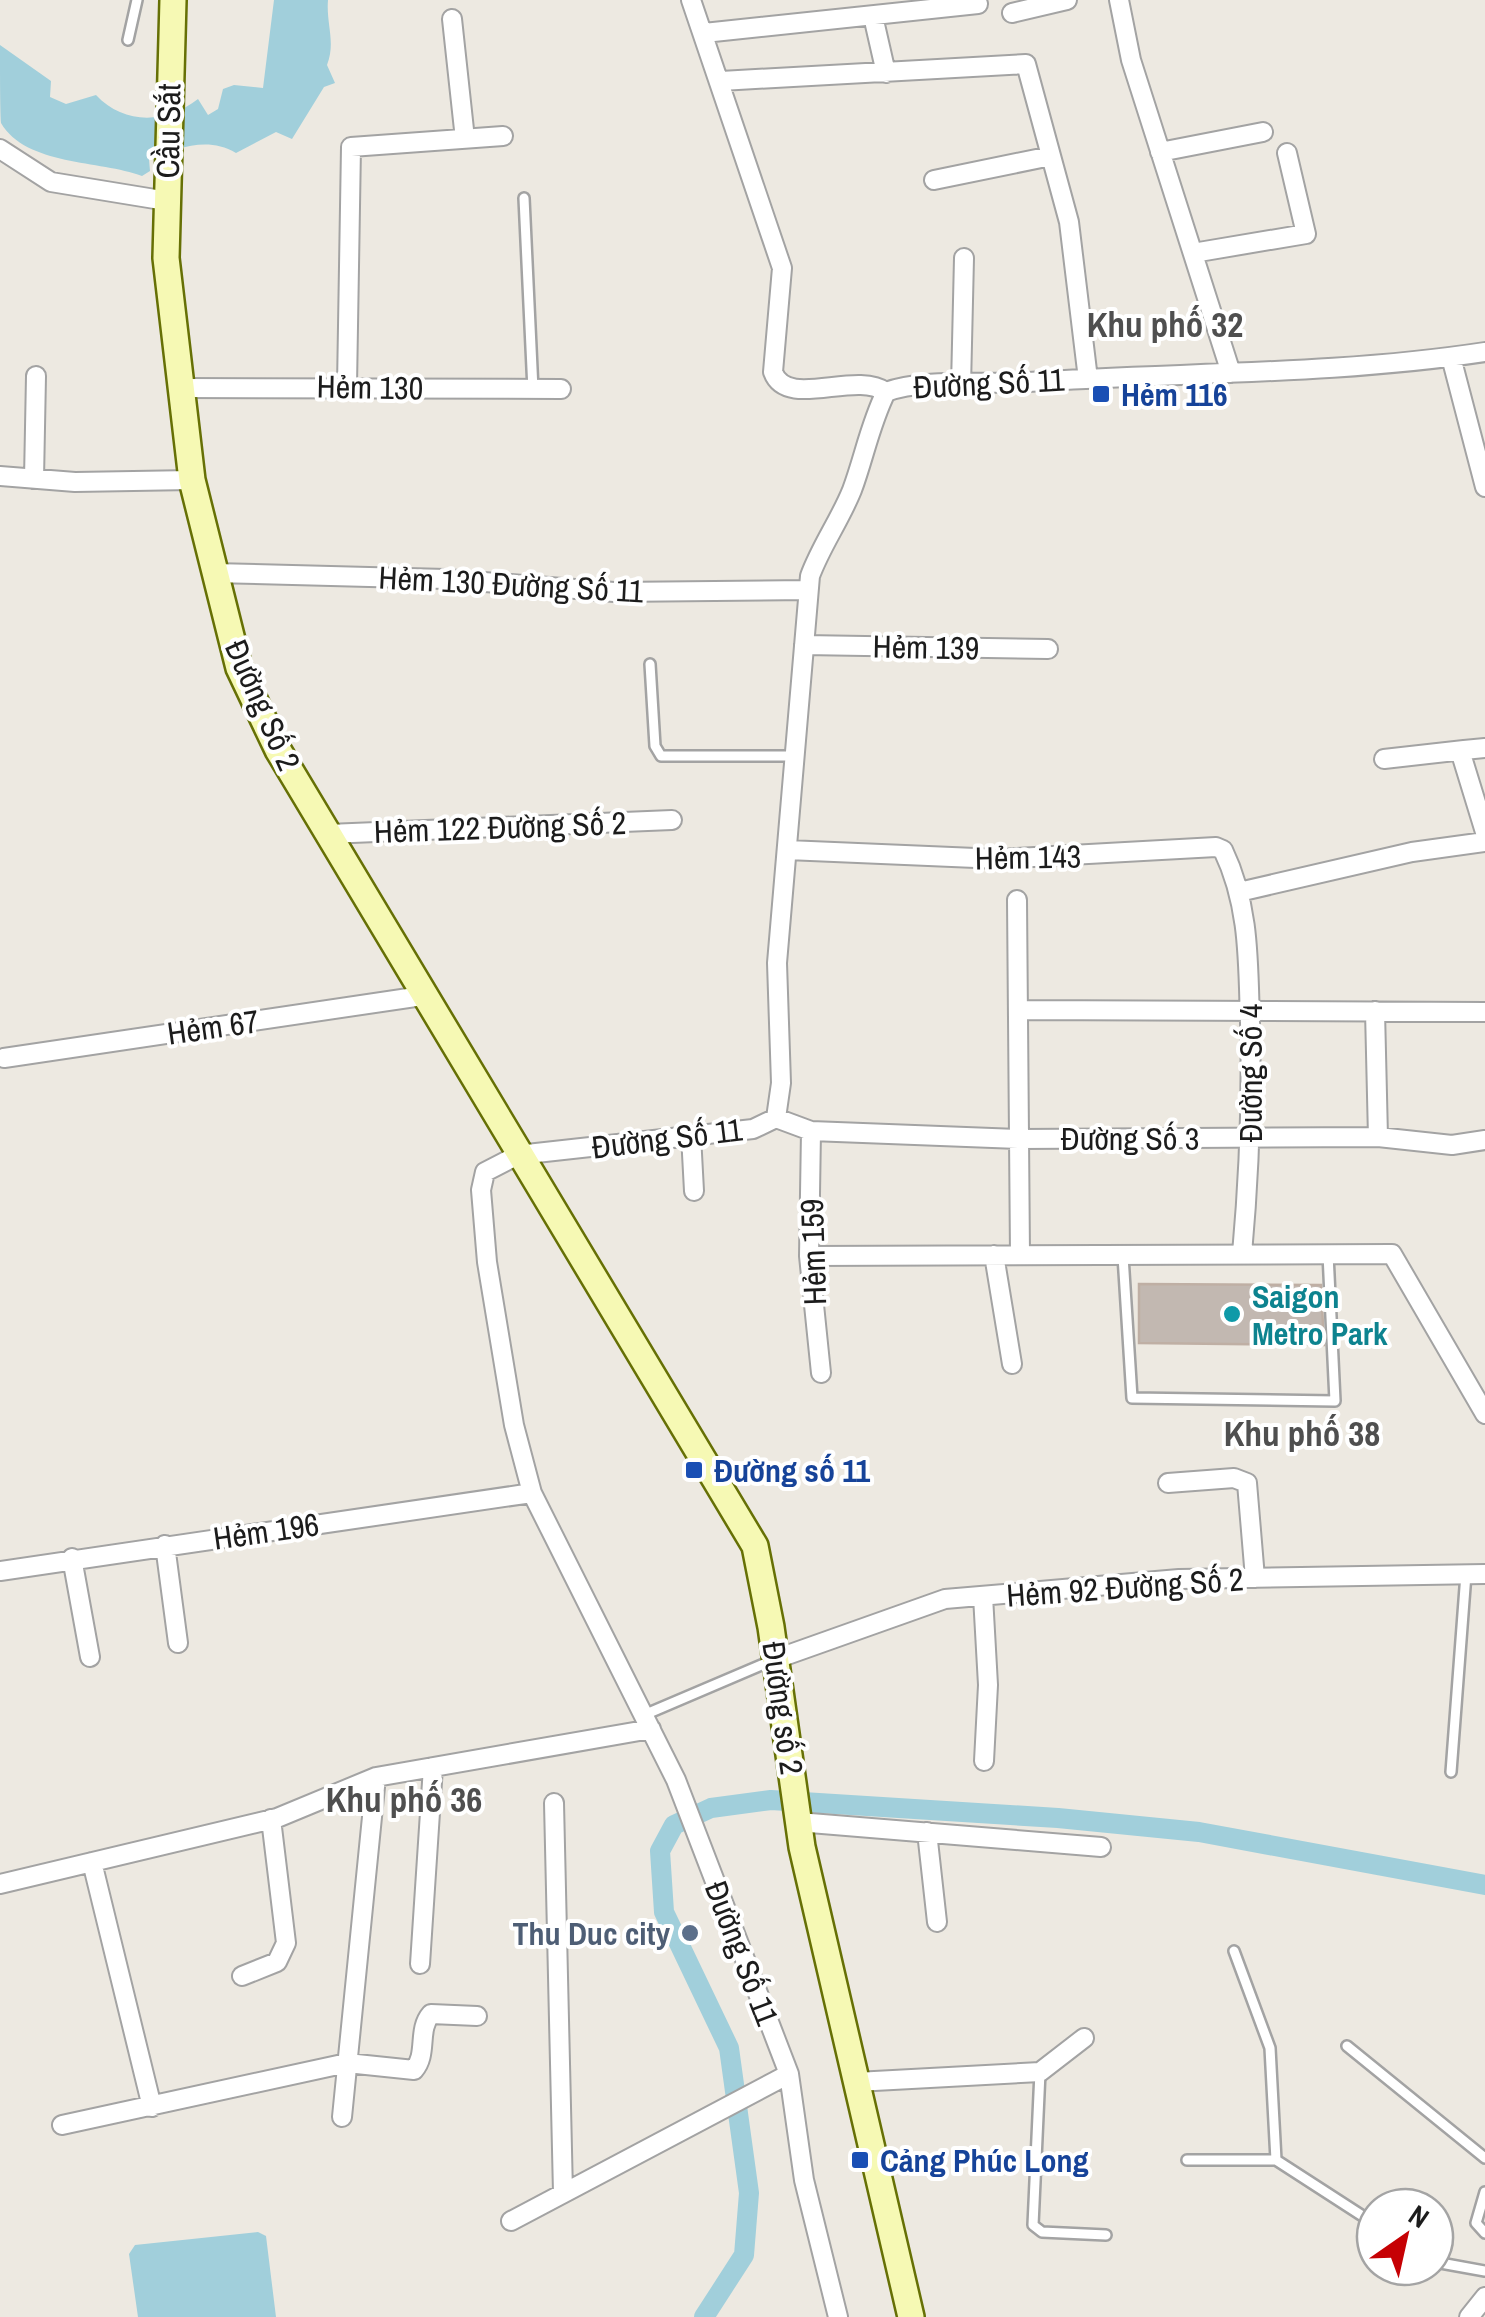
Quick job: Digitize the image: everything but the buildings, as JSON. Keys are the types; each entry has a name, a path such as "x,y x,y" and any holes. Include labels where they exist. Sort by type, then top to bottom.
{"street":[{"name":"Cầu Sắt","path":"167,202 173,0"},
{"path":"692,0 782,268 773,372 776,381 784,388 803,390 868,384 886,392"},
{"path":"1012,13 1067,0"},
{"path":"1118,0 1160,152 1231,372"},
{"path":"704,33 978,4"},
{"path":"872,16 886,73"},
{"path":"452,19 465,138"},
{"path":"721,81 1026,64 1069,222 1088,379"},
{"path":"1160,152 1264,132"},
{"path":"346,386 351,147 503,136"},
{"path":"0,149 51,182 167,202"},
{"path":"1193,253 1306,234 1287,154"},
{"path":"934,180 1051,156"},
{"name":"Đường Số 2","path":"167,202 166,258 192,480 239,668 278,750 518,1155"},
{"path":"961,386 964,258"},
{"name":"Đường Số 11","path":"838,2317 804,2180 790,2074 680,1790 532,1493 514,1425 486,1262 481,1190 485,1172 518,1155 753,1129 776,1118 780,1082 777,964 808,590 825,536 851,492 872,420 886,392 912,382 961,386 1231,372 1451,358 1485,352"},
{"path":"1451,358 1485,486"},
{"path":"34,479 36,376"},
{"name":"Hẻm 130","path":"180,388 560,389"},
{"path":"0,476 192,480"},
{"name":"Hẻm 130 Đường Số 11","path":"213,573 446,579 614,592 808,590"},
{"name":"Hẻm 139","path":"804,645 1048,650"},
{"path":"1384,759 1485,748"},
{"path":"1464,750 1462,757 1485,832"},
{"name":"Hẻm 122 Đường Số 2","path":"328,834 672,820"},
{"path":"1239,892 1412,852 1485,842"},
{"name":"Hẻm 143","path":"787,850 999,859 1216,847 1225,854 1239,892"},
{"name":"Đường Số 4","path":"1239,892 1249,942 1252,1137 1242,1254"},
{"path":"1017,900 1020,1255"},
{"name":"Hẻm 67","path":"4,1058 422,996"},
{"path":"1019,1010 1485,1012"},
{"path":"1375,1012 1378,1136"},
{"name":"Đường Số 3","path":"776,1118 811,1131 1020,1138 1378,1136 1452,1145 1485,1140"},
{"name":"Hẻm 159","path":"811,1131 809,1256 821,1373"},
{"path":"691,1136 694,1191"},
{"name":"Đường số 2","path":"518,1155 755,1546 776,1659 798,1822 911,2317"},
{"path":"809,1256 1392,1254 1485,1414"},
{"path":"994,1255 1012,1364"},
{"path":"1168,1484 1234,1478 1247,1483 1254,1578"},
{"name":"Hẻm 196","path":"0,1571 532,1493"},
{"path":"166,1545 178,1643"},
{"path":"72,1558 90,1658"},
{"name":"Hẻm 92 Đường Số 2","path":"776,1659 945,1599 1179,1579 1476,1574"},
{"path":"983,1596 988,1684 984,1760"},
{"path":"0,1884 271,1819 376,1777 648,1722"},
{"path":"420,1964 434,1767"},
{"path":"342,2117 376,1777"},
{"path":"554,1803 563,2193"},
{"path":"242,1976 277,1962 286,1943 271,1819"},
{"path":"798,1822 1101,1846"},
{"path":"927,1832 937,1922"},
{"path":"92,1862 152,2107"},
{"path":"62,2125 348,2063 414,2070 421,2060 423,2025 432,2014 477,2016"},
{"path":"856,2082 1040,2072 1084,2038"},
{"path":"511,2220 790,2074"},
{"path":"1470,2317 1485,2297"}],"lane":[{"path":"128,40 137,0"},
{"path":"524,198 533,390"},
{"path":"650,664 655,746 662,756 794,756"},
{"path":"1123,1254 1132,1398 1335,1401 1328,1254"},
{"path":"1451,1772 1476,1574"},
{"path":"648,1722 776,1659"},
{"path":"1234,1951 1270,2048 1276,2160"},
{"path":"1348,2046 1485,2158"},
{"path":"1040,2072 1033,2225 1042,2232 1106,2235"},
{"path":"1188,2160 1276,2160 1355,2211"},
{"path":"1485,2192 1476,2223 1485,2233"},
{"path":"1455,2266 1485,2271"}],"water":[{"path":"274,0 328,0 331,49 327,65 335,83 324,87 292,139 276,132 236,153 214,145 182,148 149,159 150,171 142,176 46,154 13,137 1,123 0,45 51,81 50,97 66,104 96,95 119,112 146,118 172,113 198,99 208,115 218,109 223,89 234,85 263,88"},
{"path":"258,2232 266,2236 276,2317 138,2317 129,2254 135,2245"}],"waterway":[{"path":"704,2317 744,2255 749,2193 729,2048 664,1912 660,1851 674,1825 711,1808 771,1800 1058,1818 1199,1832 1485,1885"}],"place":[{"name":"Hẻm 116","path":"1101,394"},
{"name":"Saigon Metro Park","path":"1232,1314"},
{"name":"Đường số 11","path":"694,1470"},
{"name":"Thu Duc city","path":"690,1933"},
{"name":"Cảng Phúc Long","path":"860,2160"}],"district":[{"name":"Khu phố 32","path":"1165,324"},
{"name":"Khu phố 38","path":"1302,1433"},
{"name":"Khu phố 36","path":"404,1799"}]}
